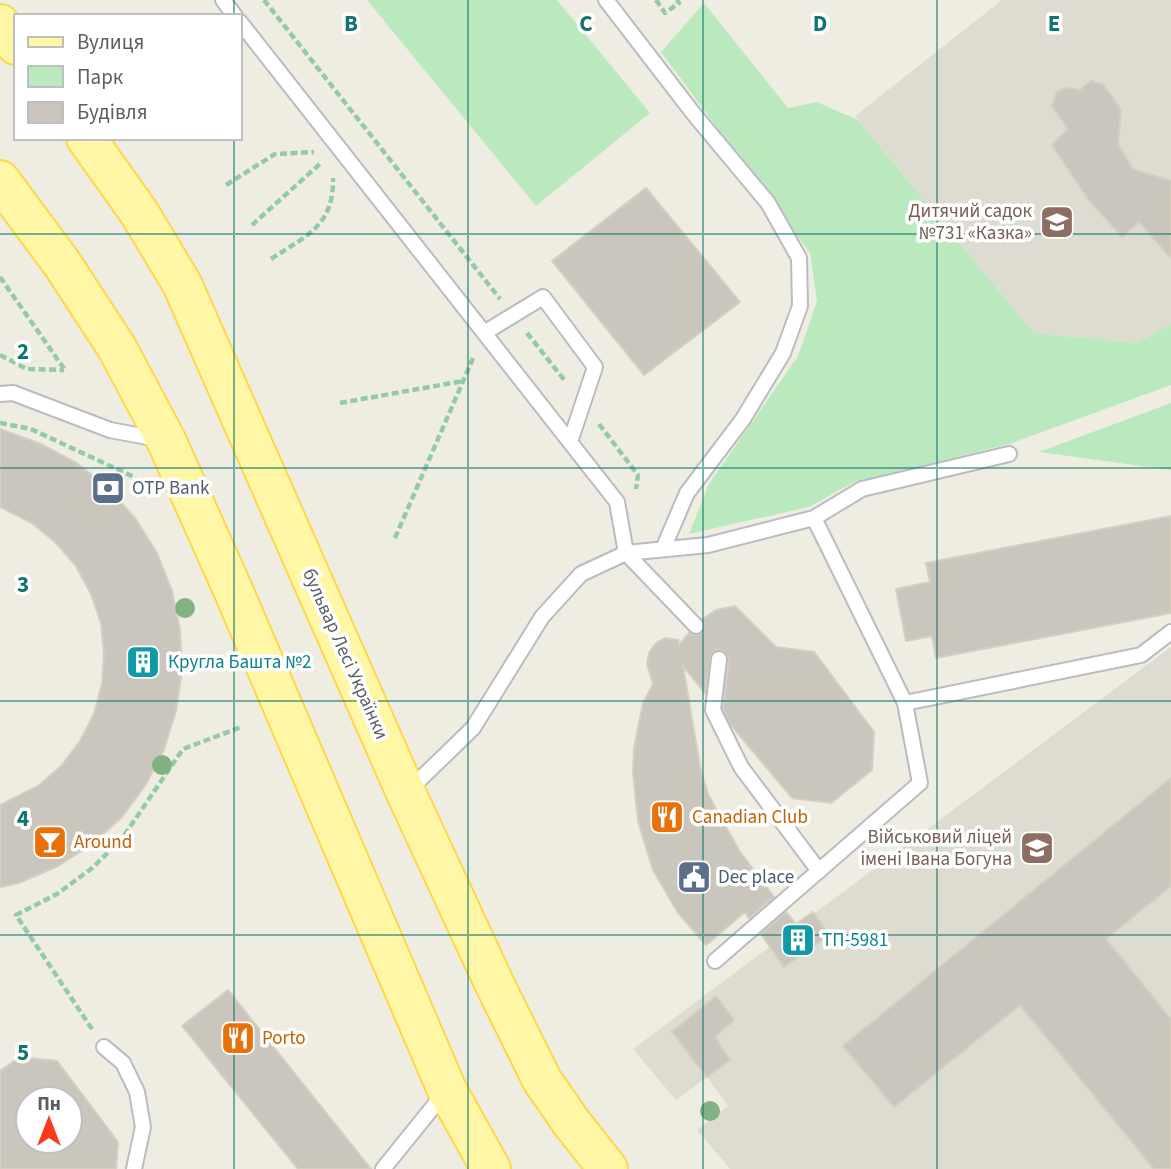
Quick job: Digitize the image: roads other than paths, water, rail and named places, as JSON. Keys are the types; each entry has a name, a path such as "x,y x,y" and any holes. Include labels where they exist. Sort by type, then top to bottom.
{"main road":[{"path":"0,24 14,42"},
{"name":"бульвар Лесі Українки","path":"87,140 140,214 182,284 406,793 494,983 542,1080 570,1122 608,1169"},
{"path":"0,180 63,265 117,348 166,440 447,1090 491,1169"}],"lane":[{"path":"606,0 693,113 768,203 799,258 800,306 783,353 743,419 687,493 663,549"},
{"path":"242,25 335,151 484,333 617,502 626,552 695,626"},
{"path":"484,333 543,297 596,367 569,442"},
{"path":"0,394 13,393 110,430 166,440"},
{"path":"406,793 472,728 542,617 581,575 626,552 708,545 814,518 862,489 1009,454"},
{"path":"715,961 920,783 905,703 814,518"},
{"path":"905,703 1141,655 1171,632"},
{"path":"719,659 713,710 741,767 819,871"},
{"path":"104,1047 123,1063 137,1092 144,1127 134,1169"},
{"path":"383,1169 447,1090"}],"place":[{"name":"Дитячий садок №731 «Казка»","path":"1057,222"},
{"name":"OTP Bank","path":"108,488"},
{"name":"Кругла Башта №2","path":"143,662"},
{"name":"Canadian Club","path":"667,817"},
{"name":"Around","path":"50,842"},
{"name":"Військовий ліцей імені Івана Богуна","path":"1037,848"},
{"name":"Dec place","path":"694,877"},
{"name":"ТП-5981","path":"798,940"},
{"name":"Porto","path":"238,1038"}]}
